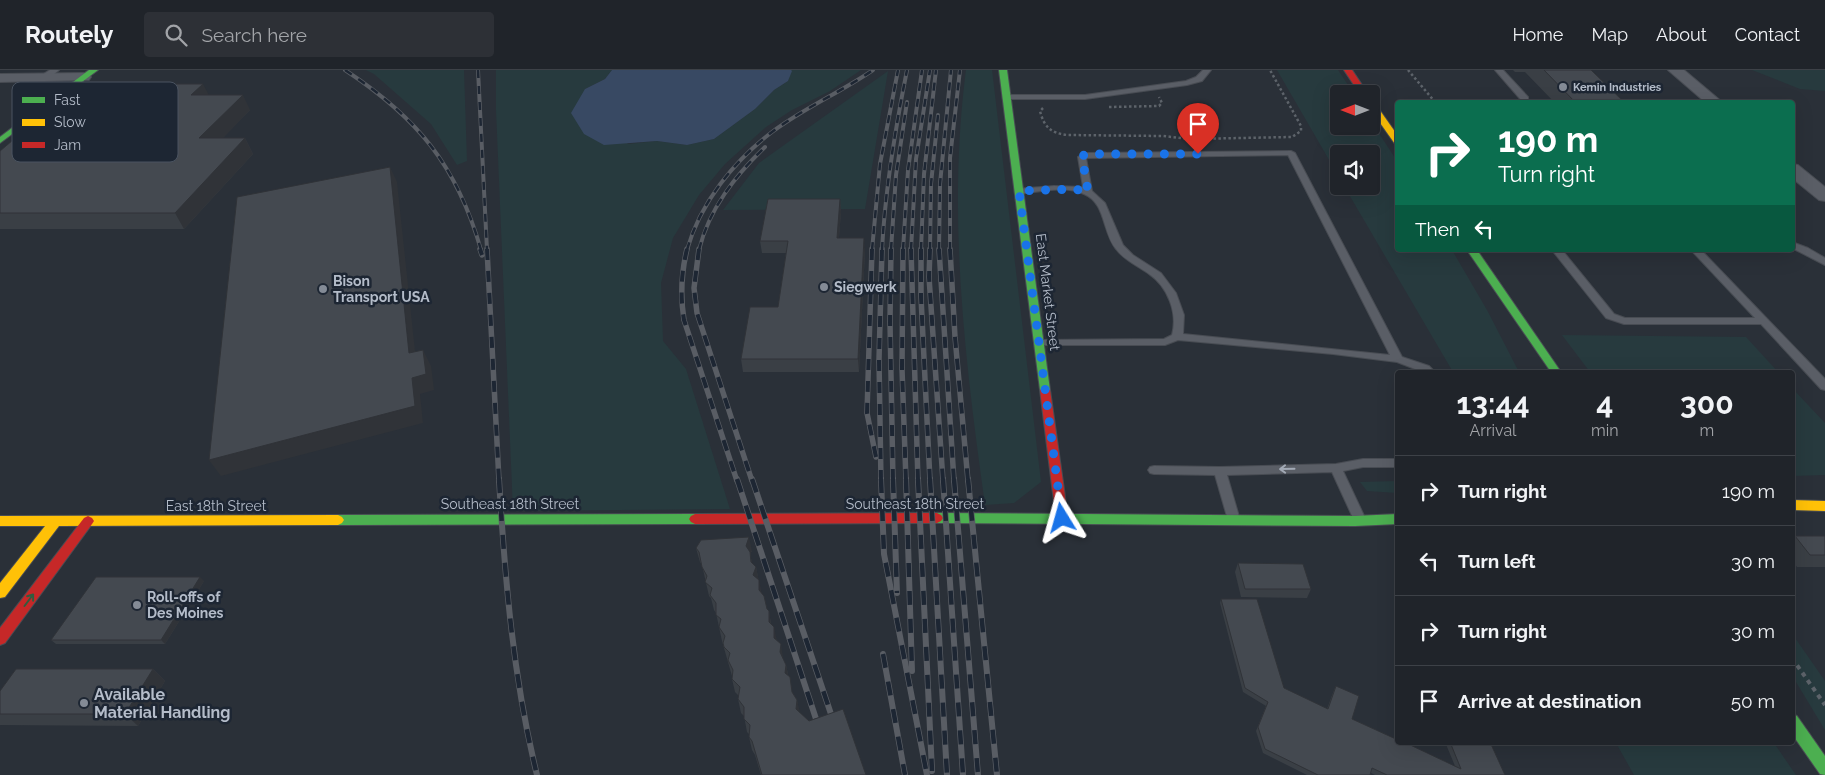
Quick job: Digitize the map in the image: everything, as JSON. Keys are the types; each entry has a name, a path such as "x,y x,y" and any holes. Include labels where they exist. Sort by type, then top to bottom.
{"street":[{"name":"East Market Street","path":"1003,70 1062,518"},
{"path":"1348,70 1358,85"},
{"path":"1675,70 1712,100"},
{"path":"0,78 50,74 89,74"},
{"path":"78,82 89,74"},
{"path":"1380,117 1395,138"},
{"path":"0,141 12,132"},
{"path":"1795,171 1825,196"},
{"path":"1473,252 1555,370"},
{"path":"1795,505 1825,506"},
{"name":"Southeast 18th Street","path":"433,519 1395,519"},
{"name":"East 18th Street","path":"0,521 433,519"},
{"path":"0,593 56,521"},
{"path":"0,639 88,521"},
{"path":"1795,725 1825,769"}],"lane":[{"path":"1007,97 1085,97 1187,83 1199,79 1207,70"},
{"path":"1499,70 1526,99"},
{"path":"1088,192 1082,156 1087,154 1291,153 1398,359"},
{"path":"1019,191 1074,189 1088,192 1100,201 1118,246 1134,261 1162,280 1176,303 1181,327 1177,337"},
{"path":"1795,246 1825,262"},
{"path":"1559,252 1610,316 1616,319 1624,321 1764,321"},
{"path":"1698,252 1825,386"},
{"path":"1039,343 1165,342 1177,337 1333,351 1398,359 1427,370"},
{"path":"1154,470 1220,471 1336,468 1363,463 1395,463"},
{"path":"1336,468 1360,520"},
{"path":"1220,471 1234,520"}],"path":[{"path":"1044,108 1040,111 1042,123 1046,128 1061,135 1163,136 1190,140 1292,138 1301,130 1301,126 1270,70"},
{"path":"1408,70 1433,100"},
{"path":"1102,107 1158,106 1162,103 1156,90"},
{"path":"1795,662 1825,705"}],"green space":[{"path":"366,70 464,70 467,161 457,165 431,124 374,74"},
{"path":"496,70 612,70 605,79 585,89 628,144 657,141 687,145 714,139 755,109 774,90 788,81 791,70 861,70 830,91 792,110 766,127 725,164 699,195 673,238 661,283 663,341 686,369 730,509 513,511 496,110"},
{"path":"966,70 992,70 1041,482 1014,503 985,505 971,397 965,342 958,233 958,179"},
{"path":"1277,70 1338,70 1348,85 1330,85 1330,135 1380,135 1395,158 1395,252 1453,252 1487,310 1518,370 1452,370 1349,195 1380,195 1380,145 1330,145 1330,161"},
{"path":"1752,70 1825,70 1825,91 1800,89"},
{"path":"888,71 865,209 723,210 759,163"},
{"path":"1562,335 1746,337 1776,370 1588,370"},
{"path":"1795,391 1825,423 1825,475 1795,476"},
{"path":"1395,481 1395,493 1367,491 1360,482"},
{"path":"1795,638 1825,681 1825,730 1795,680"},
{"path":"1617,745 1775,745 1796,775 1634,775"}],"water":[{"path":"612,70 792,71 788,81 774,90 755,109 714,139 687,145 657,141 604,145 584,134 571,113 585,89 605,79"}],"building":[{"path":"1544,70 1591,70 1622,100 1573,100"},
{"path":"178,84 203,84 191,95 243,95 199,138 245,138 175,213 0,213 0,151 12,141 12,162 178,162"},
{"name":"Bison Transport USA","path":"390,167 409,353 423,350 426,374 412,378 415,406 209,460 237,197"},
{"name":"Siegwerk","path":"768,199 840,199 837,238 864,238 858,359 741,359 750,307 778,307 788,241 760,241"},
{"path":"1795,536 1825,536 1825,555 1810,555"},
{"path":"749,537 746,546 750,552 751,562 756,567 753,575 759,580 759,590 764,596 769,611 769,622 774,627 774,638 781,644 780,652 786,665 785,673 790,677 792,692 797,700 796,709 809,721 843,709 866,775 762,775 752,741 749,737 750,725 744,719 744,707 738,699 740,687 732,679 733,670 728,660 730,653 724,647 725,636 719,627 721,619 716,615 716,603 710,595 712,588 705,582 707,576 696,548 701,540"},
{"path":"1238,563 1303,564 1311,589 1245,589"},
{"name":"Roll-offs of Des Moines","path":"96,577 200,577 161,640 51,640"},
{"path":"1221,599 1257,599 1284,688 1328,709 1336,686 1359,696 1352,719 1395,739 1395,745 1410,745 1461,769 1451,745 1491,745 1505,775 1387,775 1372,768 1370,775 1318,775 1265,749 1258,727 1268,702 1245,688"},
{"name":"Available Material Handling","path":"16,669 153,669 125,714 0,714 0,691"}],"railway":[{"path":"345,70 394,107 431,146 447,169 460,193 481,250"},
{"path":"478,70 487,250"},
{"path":"687,250 700,216 720,184 758,143 784,123 873,70"},
{"path":"872,250 880,164 898,70"},
{"path":"882,250 891,160 907,70"},
{"path":"903,250 908,170 922,70"},
{"path":"911,250 916,159 930,70"},
{"path":"921,250 924,174 936,70"},
{"path":"939,249 940,184 951,70"},
{"path":"950,249 950,158 960,70"},
{"path":"891,250 896,175 907,102"},
{"path":"930,250 931,184 938,115"},
{"path":"699,250 709,221 724,194 765,147"},
{"path":"480,249 482,255"},
{"path":"487,249 499,481"},
{"path":"687,249 682,284 684,320 737,481"},
{"path":"699,249 694,288 697,313 752,481"},
{"path":"872,249 867,413 876,457"},
{"path":"881,481 879,360 882,249"},
{"path":"891,249 890,322 893,481"},
{"path":"903,249 902,369 906,481"},
{"path":"930,249 929,277 943,481"},
{"path":"939,249 954,481"},
{"path":"950,249 955,337 968,481"},
{"path":"911,250 918,481"},
{"path":"921,250 921,297 930,481"},
{"path":"499,479 511,628 522,702 537,775"},
{"path":"737,479 820,731"},
{"path":"752,479 835,726"},
{"path":"881,479 884,554 927,775"},
{"path":"893,479 897,593"},
{"path":"906,479 912,671"},
{"path":"918,479 932,771"},
{"path":"930,479 947,775"},
{"path":"943,479 963,775"},
{"path":"954,479 978,775"},
{"path":"968,479 997,775"},
{"path":"883,654 905,775"}],"traffic: fast":[{"path":"78,82 94,70"},
{"path":"1003,70 1045,390"},
{"path":"0,141 12,132"},
{"path":"1473,252 1555,370"},
{"path":"937,518 1355,521 1395,519"},
{"path":"338,520 695,519"},
{"path":"1795,725 1825,769"}],"traffic: slow":[{"path":"1380,117 1395,138"},
{"path":"1795,505 1825,506"},
{"path":"0,521 338,520"},
{"path":"0,593 56,521"}],"traffic: jam":[{"path":"1348,70 1358,85"},
{"path":"1045,390 1062,518"},
{"path":"695,519 937,518"},
{"path":"0,639 88,521"}],"place":[{"name":"Kemin Industries","path":"1563,87"},
{"name":"Siegwerk","path":"824,287"},
{"name":"Bison Transport USA","path":"323,289"},
{"name":"Roll-offs of Des Moines","path":"137,605"},
{"name":"Available Material Handling","path":"84,703"}],"route":[{"path":"1062,518 1019,191 1074,189 1088,192 1082,156 1087,154 1198,154"}]}
